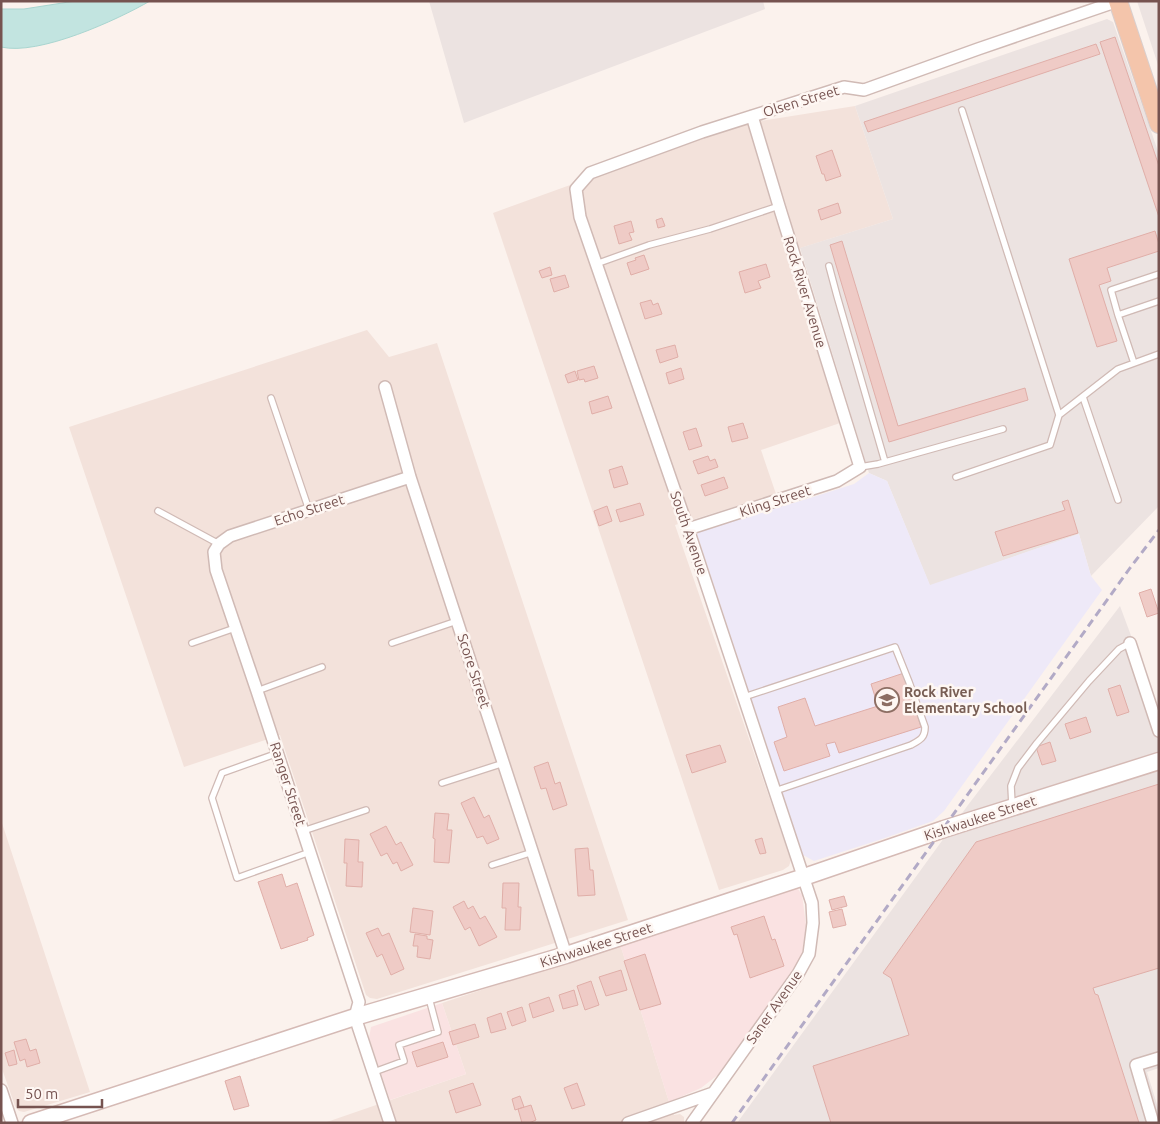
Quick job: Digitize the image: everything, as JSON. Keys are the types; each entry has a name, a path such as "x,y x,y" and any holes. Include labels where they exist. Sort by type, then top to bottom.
{"main road":[{"path":"1118,1 1159,124"}],"street":[{"name":"Olsen Street","path":"576,189 590,172 702,132 844,87 864,90 1118,1"},
{"name":"Rock River Avenue","path":"752,116 860,466"},
{"name":"South Avenue","path":"576,189 580,217 688,529 804,877"},
{"name":"Score Street","path":"384,387 410,476 566,955"},
{"name":"Kling Street","path":"688,529 837,481 860,466"},
{"name":"Echo Street","path":"216,548 230,536 410,476"},
{"name":"Ranger Street","path":"216,548 216,570 359,1002 356,1017 390,1123"},
{"path":"1130,643 1159,731"},
{"name":"Kishwaukee Street","path":"31,1123 356,1017 566,955 944,829 1159,761"},
{"name":"Saner Avenue","path":"692,1123 798,974 809,954 813,923 812,903 804,877"},
{"path":"1153,1123 1136,1065 1159,1058"},
{"path":"1,1090 12,1123"},
{"path":"628,1123 713,1093"}],"lane":[{"path":"956,477 1050,445 1058,415 962,110"},
{"path":"596,264 649,245 710,229 779,206"},
{"path":"829,266 836,296 885,462"},
{"path":"1134,363 1111,290 1159,274"},
{"path":"1118,315 1159,301"},
{"path":"1058,415 1118,370 1159,354"},
{"path":"1083,397 1118,500"},
{"path":"271,398 308,510"},
{"path":"860,466 885,462 1003,430"},
{"path":"158,512 216,548"},
{"path":"392,643 457,621"},
{"path":"192,643 235,628"},
{"path":"1013,807 1010,786 1018,768 1089,681 1119,649 1130,643"},
{"path":"744,697 895,647 925,727 922,739 911,745 775,791"},
{"path":"257,691 322,667"},
{"path":"278,753 222,774 212,798 237,878 310,852"},
{"path":"442,783 504,763"},
{"path":"303,831 366,810"},
{"path":"492,865 533,852"},
{"path":"374,1072 404,1061 399,1045 438,1032 428,996"}],"shaded area":[{"path":"429,1 763,1 765,9 464,123"},
{"path":"1137,1 1159,1 1159,68"},
{"path":"1107,19 1113,22 1159,154 1159,506 1091,576 1079,534 930,586 887,481 869,473 800,248 893,219 855,106"},
{"path":"855,106 893,219 791,251 840,423 761,450 776,494 675,525 791,860 789,866 783,870 719,890 493,213 736,125"},
{"path":"367,330 389,357 437,343 628,920 377,999 366,995 280,735 184,767 69,427"},
{"name":"Rock River Elementary School","path":"869,473 887,481 930,585 1079,534 1091,576 1102,590 944,811 933,821 814,861 803,855 696,531 854,484"},
{"path":"1120,606 1159,711 1159,1068 1147,1072 1159,1111 1159,1123 737,1123 968,805"},
{"path":"1,820 90,1092 24,1112 19,1111 15,1106 1,1066"},
{"path":"792,888 798,889 802,895 806,925 802,954 796,969 723,1071 701,1088 669,1102 620,944"},
{"path":"620,944 669,1102 674,1115 680,1114 684,1117 684,1123 324,1123 466,1074 442,1003"},
{"path":"442,1003 466,1074 390,1100 369,1038 371,1027"}],"water":[{"path":"75,1 150,1 98,26 56,41 36,46 1,47 1,9 24,9"}],"building":[{"path":"1115,37 1159,166 1159,217 1100,42"},
{"path":"1096,44 1100,54 868,132 864,122"},
{"path":"832,150 841,176 826,181 816,156"},
{"path":"838,203 841,213 821,220 818,210"},
{"path":"662,218 665,226 658,228 656,220"},
{"path":"631,221 634,232 629,233 632,240 619,244 614,226"},
{"path":"1155,231 1159,251 1107,268 1111,281 1099,285 1117,341 1097,347 1069,259"},
{"path":"842,241 898,426 1025,388 1028,400 889,442 830,245"},
{"path":"644,255 649,269 631,275 627,263"},
{"path":"766,264 770,277 758,281 761,288 745,293 739,272"},
{"path":"550,267 552,275 542,278 539,271"},
{"path":"565,275 569,287 554,292 550,279"},
{"path":"651,300 653,305 658,303 662,314 645,319 640,303"},
{"path":"675,345 678,357 660,363 656,350"},
{"path":"594,366 598,378 585,382 584,379 579,380 577,371"},
{"path":"681,368 684,379 669,384 666,373"},
{"path":"575,371 578,380 568,383 565,375"},
{"path":"608,396 612,408 592,414 589,402"},
{"path":"743,423 748,438 732,442 728,427"},
{"path":"696,428 702,446 689,450 683,432"},
{"path":"708,456 710,461 715,459 718,467 698,474 693,461"},
{"path":"622,466 628,484 614,488 609,470"},
{"path":"724,477 728,488 705,496 701,485"},
{"path":"1068,500 1078,533 1003,556 995,532 1065,510 1062,502"},
{"path":"640,503 644,515 620,522 616,510"},
{"path":"607,506 612,521 599,526 594,511"},
{"path":"1151,589 1159,613 1147,617 1139,593"},
{"path":"904,673 921,727 839,753 835,742 826,744 830,756 784,771 774,742 787,737 778,707 805,698 815,726 878,706 871,684"},
{"path":"1120,685 1129,712 1117,716 1108,689"},
{"path":"1086,717 1091,732 1070,739 1065,724"},
{"path":"1050,742 1056,761 1042,765 1036,747"},
{"path":"720,745 726,762 692,773 686,755"},
{"path":"548,762 555,784 560,782 567,805 553,810 546,788 541,789 534,767"},
{"path":"1159,784 1159,968 1093,988 1095,994 1098,995 1139,1123 831,1123 813,1066 909,1035 891,978 883,973 976,842"},
{"path":"474,797 484,818 489,815 499,839 487,844 483,836 477,838 461,803"},
{"path":"435,813 449,814 447,830 452,830 449,863 434,862"},
{"path":"386,826 396,845 401,842 413,865 401,871 397,862 393,864 387,853 381,856 370,834"},
{"path":"762,838 766,853 760,854 755,840"},
{"path":"345,839 359,840 358,862 363,862 362,887 346,886 347,863 344,863"},
{"path":"588,848 590,870 593,870 595,895 578,896 575,849"},
{"path":"282,874 286,887 297,883 314,935 307,938 308,940 281,949 258,882"},
{"path":"503,883 519,883 518,907 521,907 520,930 505,930 506,908 502,908"},
{"path":"844,896 847,906 832,910 829,900"},
{"path":"464,901 468,909 473,906 480,919 485,916 497,937 479,946 470,927 465,930 453,907"},
{"path":"413,908 433,911 430,935 410,932"},
{"path":"842,909 846,925 833,928 829,912"},
{"path":"764,916 772,940 775,939 784,966 750,978 737,934 734,935 731,927"},
{"path":"378,928 382,936 389,933 404,969 391,975 382,954 377,957 366,933"},
{"path":"415,934 427,936 427,939 433,940 430,959 417,957 418,946 413,946"},
{"path":"645,954 661,1004 640,1010 624,961"},
{"path":"621,970 627,990 606,996 599,977"},
{"path":"591,981 599,1005 585,1010 577,986"},
{"path":"574,990 578,1005 563,1009 559,995"},
{"path":"549,997 554,1011 533,1018 529,1004"},
{"path":"522,1007 526,1021 512,1026 507,1012"},
{"path":"501,1013 506,1029 491,1033 487,1018"},
{"path":"475,1024 479,1037 453,1045 449,1032"},
{"path":"26,1039 30,1051 36,1049 40,1063 27,1067 25,1059 20,1061 14,1042"},
{"path":"443,1042 448,1057 417,1067 412,1052"},
{"path":"14,1050 17,1064 9,1066 5,1053"},
{"path":"240,1076 249,1106 234,1110 225,1081"},
{"path":"473,1083 481,1105 456,1113 449,1091"},
{"path":"577,1083 585,1105 572,1109 564,1088"},
{"path":"520,1096 524,1107 515,1110 512,1099"},
{"path":"531,1105 536,1120 522,1123 518,1109"}],"railway":[{"path":"732,1123 1159,530"}],"place":[{"name":"Rock River Elementary School","path":"887,700"}]}
